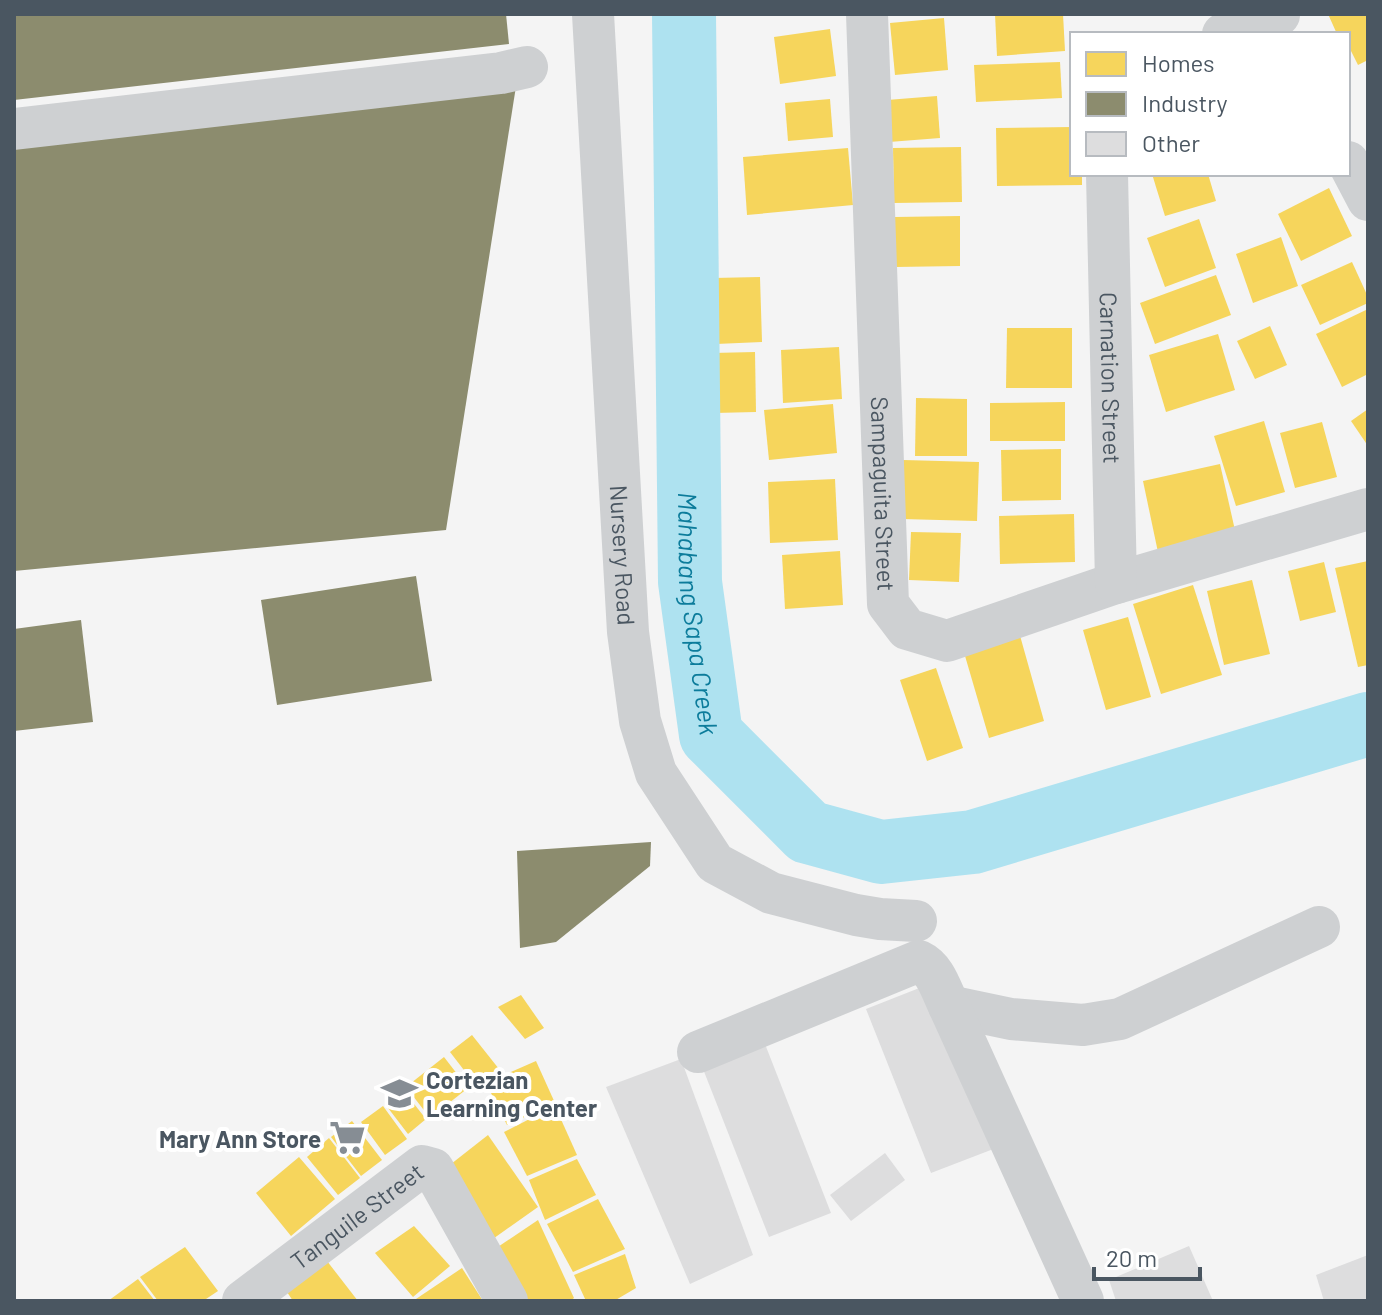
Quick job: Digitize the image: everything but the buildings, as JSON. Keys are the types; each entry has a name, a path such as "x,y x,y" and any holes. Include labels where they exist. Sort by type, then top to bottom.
{"street":[{"name":"Nursery Road","path":"593,14 628,632 640,721 656,773 715,863 771,893 856,915 916,921"},
{"name":"Sampaguita Street","path":"867,14 888,604 907,629 947,641 1116,583 1368,509"},
{"path":"1229,32 1279,14"},
{"path":"14,129 501,73 527,67"},
{"path":"1350,147 1368,135"},
{"path":"1350,166 1368,200"},
{"name":"Carnation Street","path":"1107,176 1116,583"},
{"path":"949,1006 1011,1019 1083,1025 1120,1019 1319,927"},
{"path":"698,1052 919,961 931,969 949,1006 1083,1301"},
{"name":"Tanguile Street","path":"243,1301 422,1166 433,1169 507,1301"}],"waterway":[{"name":"Mahabang Sapa Creek","path":"684,14 690,582 711,735 808,832 881,852 973,842 1368,724"}],"place":[{"name":"Cortezian Learning Center","path":"400,1093"},
{"name":"Mary Ann Store","path":"347,1138"}]}
